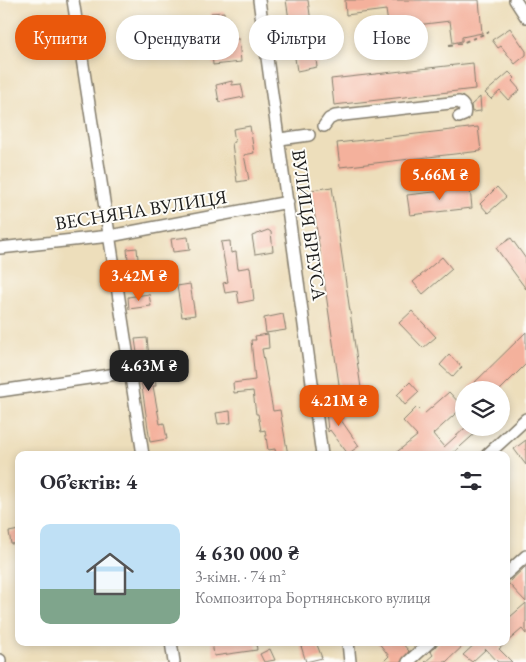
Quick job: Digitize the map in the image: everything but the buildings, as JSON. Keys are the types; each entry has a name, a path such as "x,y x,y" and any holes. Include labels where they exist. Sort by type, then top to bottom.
{"street":[{"path":"73,0 142,451"},
{"name":"ВУЛИЦЯ БРЕУСА","path":"259,0 280,139 321,451"},
{"path":"514,0 526,17"},
{"path":"324,126 328,119 335,116 459,102 464,105 466,110 464,115 459,117"},
{"path":"280,139 309,135"},
{"name":"ВЕСНЯНА ВУЛИЦЯ","path":"0,248 110,236 288,202"},
{"path":"0,391 130,372"},
{"path":"491,451 526,419"},
{"path":"510,570 526,556"},
{"path":"172,646 174,662"},
{"path":"348,646 350,662"},
{"path":"408,662 426,646"}],"path":[{"path":"449,45 462,43 489,32"}]}
